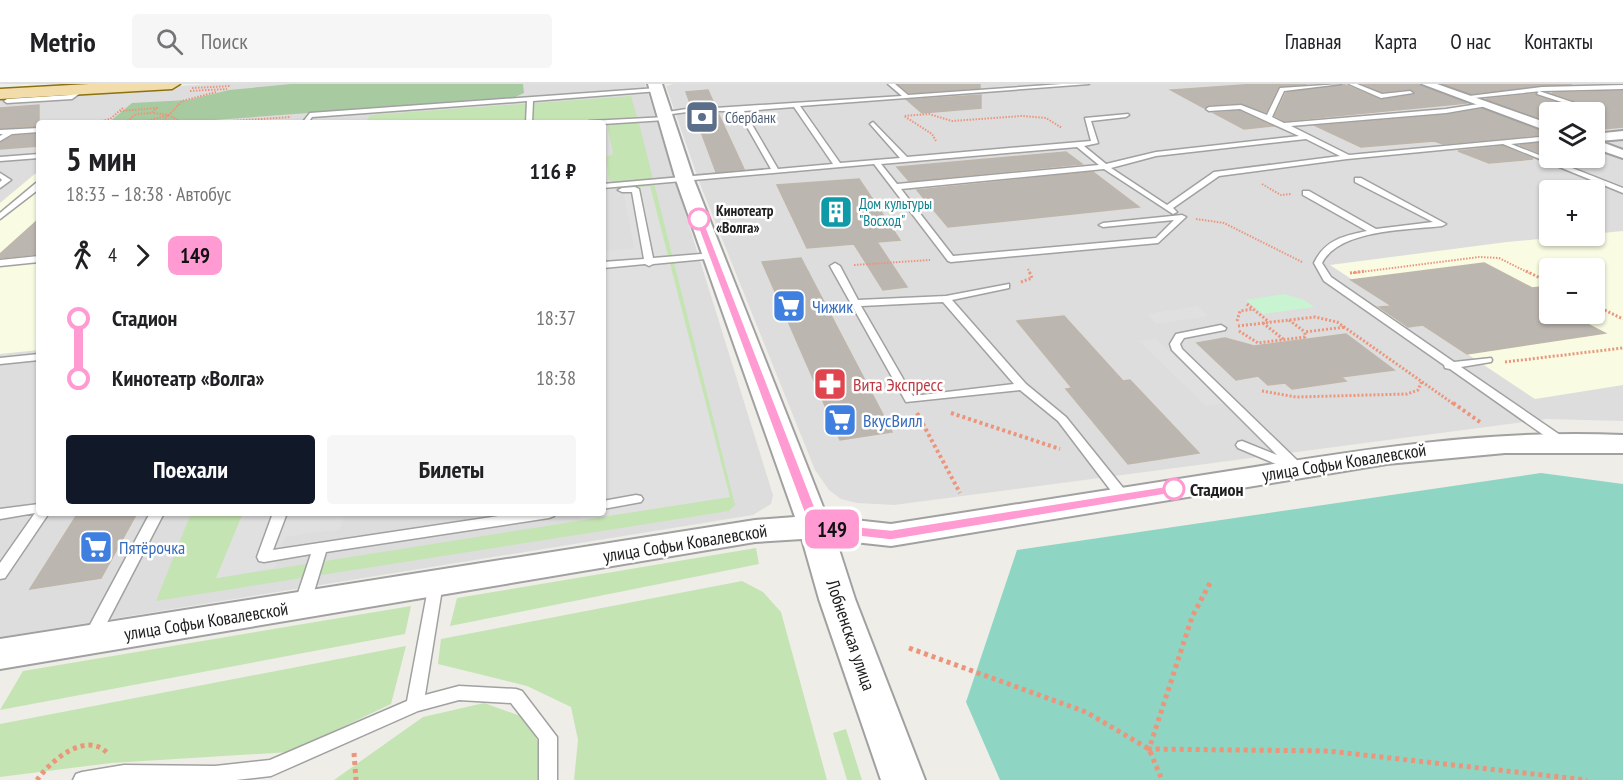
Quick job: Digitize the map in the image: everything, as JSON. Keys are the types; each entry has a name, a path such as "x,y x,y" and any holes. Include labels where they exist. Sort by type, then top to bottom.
{"main road":[{"path":"4,97 83,89 172,84"}],"street":[{"path":"1427,84 1539,124"},
{"name":"Лобненская улица","path":"656,87 685,180 815,527 837,599 903,780"},
{"path":"1605,137 1623,135"},
{"path":"1605,148 1623,154"},
{"name":"улица Софьи Ковалевской","path":"0,654 755,531 815,527 891,535 1299,469 1467,445 1559,440 1623,444"}],"lane":[{"path":"891,84 907,97"},
{"path":"1020,84 1028,89"},
{"path":"717,109 740,110 1086,84"},
{"path":"1269,118 1282,89 1338,84"},
{"path":"1352,84 1381,96 1410,93"},
{"path":"1525,84 1542,89"},
{"path":"307,120 310,115 530,100 656,87"},
{"path":"1464,97 1542,89 1623,87"},
{"path":"1532,90 1567,102"},
{"path":"528,120 530,100"},
{"path":"796,105 838,166"},
{"path":"1282,125 1446,111 1485,105"},
{"path":"1209,110 1241,107 1269,118 1348,157"},
{"path":"606,121 693,110"},
{"path":"740,110 776,172"},
{"path":"361,120 365,112"},
{"path":"606,186 1088,144 1095,143 1087,119 1126,115"},
{"path":"873,124 906,160"},
{"path":"0,132 36,130"},
{"path":"0,139 10,132"},
{"path":"894,187 1105,167 1156,154 1305,137"},
{"path":"1168,208 1217,174 1348,157 1539,139"},
{"path":"1502,143 1623,191"},
{"path":"1078,144 1105,167 1182,217"},
{"path":"0,159 36,156"},
{"path":"876,162 951,259 1158,240 1182,217"},
{"path":"0,176 7,180 0,186"},
{"path":"1358,180 1442,224 1373,231 1328,246 1319,257 1322,272 1335,287 1559,440"},
{"path":"0,217 36,187"},
{"path":"606,192 635,189 650,263"},
{"path":"1306,193 1373,231"},
{"path":"1103,225 1182,217"},
{"path":"606,265 713,256"},
{"path":"0,263 36,259"},
{"path":"835,266 910,400 1022,386"},
{"path":"855,303 946,299 1006,286"},
{"path":"946,299 1022,386 1062,418 1123,497"},
{"path":"1227,327 1180,336 1175,344 1177,350 1299,469"},
{"path":"0,362 36,357"},
{"path":"1449,366 1487,360"},
{"path":"1242,445 1299,469"},
{"path":"606,504 636,499"},
{"path":"0,514 36,508"},
{"path":"0,574 40,516"},
{"path":"90,640 155,516"},
{"path":"279,516 264,557 529,516"},
{"path":"302,606 320,548"},
{"path":"415,705 436,583"},
{"path":"82,780 124,773 215,774 271,768 415,705 459,693 516,696 548,737 548,780"}],"path":[{"path":"164,120 182,100 231,86"},
{"path":"119,111 157,108 152,113"},
{"path":"129,120 141,110"},
{"path":"136,114 169,115 178,120"},
{"path":"967,154 933,140 932,134 904,116 929,114 952,121 1022,116 1046,118 1088,144"},
{"path":"150,120 169,115"},
{"path":"242,120 310,115"},
{"path":"1240,171 1281,195 1306,193"},
{"path":"1182,217 1224,224 1322,272"},
{"path":"1006,286 1032,278 1021,252"},
{"path":"1349,273 1479,257 1499,258 1539,278"},
{"path":"835,266 951,259"},
{"path":"1247,304 1269,322"},
{"path":"1227,327 1240,311 1253,309"},
{"path":"1605,310 1623,319"},
{"path":"1227,327 1320,317 1346,327 1480,423"},
{"path":"1288,320 1305,332 1346,327"},
{"path":"1263,323 1283,340"},
{"path":"1227,327 1256,343 1305,337 1305,332"},
{"path":"1487,360 1516,362 1623,348"},
{"path":"1262,391 1296,397 1407,394 1418,390 1422,381"},
{"path":"910,400 1096,461"},
{"path":"910,400 960,493"},
{"path":"1162,780 1149,749 1192,617 1210,584"},
{"path":"909,648 1086,712 1149,749 1328,751 1587,780"}],"shaded area":[{"path":"211,84 645,84 773,495 771,504 753,515 0,637 0,97"},
{"path":"674,84 1623,84 1623,421 1546,419 894,505 857,503 841,499 829,490 815,470 700,184 666,86"},
{"path":"36,173 36,350 0,354 0,203"},
{"path":"650,186 730,497 580,520 580,516 606,516 606,251 634,248 623,189"},
{"path":"1623,231 1623,385 1535,399 1446,340 1457,339 1435,324 1400,328 1370,308 1402,304 1368,290 1330,265 1539,239 1539,246 1605,246 1605,233"},
{"path":"1197,306 1208,316 1157,324 1147,314"},
{"path":"1156,339 1225,403 1206,406 1139,341"},
{"path":"242,516 344,516 340,529 285,537 275,568 216,578"}],"green space":[{"path":"291,84 523,84 524,93 513,98 214,120 112,120 132,103 188,100 229,90"},
{"path":"631,96 637,117 594,120 368,120 370,115"},
{"path":"639,123 735,505 729,511 156,601 190,516 242,516 217,578 729,497 650,187 623,189 609,180 606,157 613,154 607,125"},
{"path":"1284,294 1304,300 1314,307 1263,314 1246,300"},
{"path":"1541,473 1623,484 1623,780 1000,780 966,702 1017,550"},
{"path":"756,548 759,564 450,626 457,598"},
{"path":"742,581 763,592 781,612 827,780 574,780 578,740 571,707 527,686 438,664 441,639"},
{"path":"411,606 405,634 0,710 23,671"},
{"path":"406,646 391,704 290,752 111,763 0,777 0,724"},
{"path":"484,703 526,718 539,744 540,780 334,780 423,717"},
{"path":"846,729 862,780 847,780 833,733"}],"building":[{"path":"898,84 980,84 980,88 909,93"},
{"path":"1257,84 1307,84 1278,87 1266,112 1241,103 1209,105 1204,108 1171,90"},
{"path":"1343,84 1381,100 1415,93 1410,89 1382,92 1363,84 1420,84 1467,103 1284,121 1275,116 1286,93"},
{"path":"1444,84 1572,84 1471,94"},
{"path":"708,90 715,106 713,109 718,113 744,169 716,172 694,113 697,110 691,106 686,92"},
{"path":"1623,91 1623,127 1605,129 1605,102 1580,102 1552,93"},
{"path":"1535,94 1555,102 1539,102 1539,117 1486,99"},
{"path":"981,95 981,108 922,113 907,100"},
{"path":"39,105 39,120 36,120 36,126 0,128 0,108"},
{"path":"1482,109 1539,130 1539,135 1443,144 1434,141 1361,147 1316,126 1446,115"},
{"path":"1240,111 1273,126 1244,129 1214,113"},
{"path":"36,134 36,146 0,149 0,143 13,136"},
{"path":"1539,143 1539,153 1520,145"},
{"path":"1503,146 1533,159 1489,163 1458,151"},
{"path":"1066,152 1082,164 909,181 897,167"},
{"path":"1093,172 1139,207 948,227 917,190"},
{"name":"Дом культуры \"Восход\"","path":"859,179 900,240 877,242 907,287 883,290 854,244 807,248 777,185"},
{"path":"36,222 36,254 0,258 0,254"},
{"path":"801,258 892,432 840,440 762,262"},
{"path":"1484,263 1532,288 1539,287 1539,324 1587,324 1605,333 1467,354 1423,325 1408,327 1379,307 1392,306 1351,280"},
{"path":"1064,316 1123,381 1130,380 1199,453 1128,464 1066,389 1072,388 1017,321"},
{"path":"1346,334 1394,370 1341,377 1346,381 1292,389 1285,383 1268,385 1258,376 1236,380 1197,343 1225,338 1254,346"},
{"path":"76,516 135,516 101,578 30,589"}],"bus line":[{"name":"149","path":"699,219 815,527 891,535 927,531 1174,489"}],"place":[{"name":"Сбербанк","path":"702,117"},
{"name":"Дом культуры \"Восход\"","path":"836,212"},
{"name":"Кинотеатр «Волга»","path":"699,219"},
{"name":"Чижик","path":"789,306"},
{"name":"Вита Экспресс","path":"830,384"},
{"name":"ВкусВилл","path":"840,420"},
{"name":"Стадион","path":"1174,489"},
{"name":"Пятёрочка","path":"96,547"}]}
